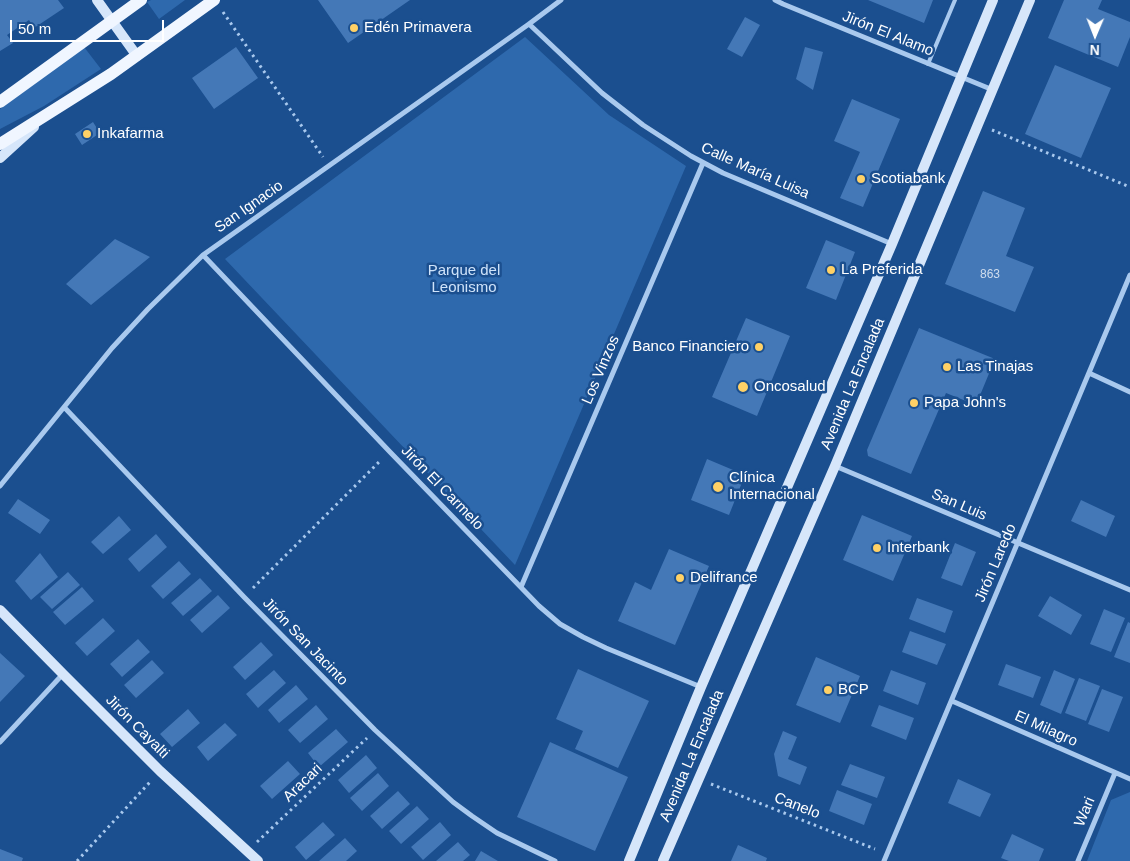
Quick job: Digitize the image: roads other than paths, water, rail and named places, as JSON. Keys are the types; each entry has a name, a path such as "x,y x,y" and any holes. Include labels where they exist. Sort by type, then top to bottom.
{"main road":[{"path":"98,0 137,56"},
{"path":"0,102 141,0"},
{"name":"Avenida La Encalada","path":"629,861 701,687 892,244 992,0"},
{"name":"Avenida La Encalada","path":"663,861 835,466 1030,0"},
{"path":"0,144 217,4"},
{"path":"0,158 46,116"},
{"name":"Jirón Cayalti","path":"0,610 160,771 258,861"}],"street":[{"name":"San Ignacio","path":"0,486 118,342 148,309 203,255 561,0"},
{"name":"Jirón El Alamo","path":"775,0 993,90"},
{"name":"Calle María Luisa","path":"529,24 609,98 643,125 703,163 892,244"},
{"name":"Los Vinzos","path":"521,587 703,163"},
{"name":"Jirón El Carmelo","path":"203,255 539,606 560,624 583,637 701,687"},
{"name":"Jirón Laredo","path":"884,861 1130,276"},
{"path":"1089,373 1130,392"},
{"name":"Jirón San Jacinto","path":"64,407 244,597 375,730 453,802 472,816 497,832 555,861"},
{"name":"San Luis","path":"835,466 1130,590"},
{"path":"0,742 63,674"},
{"name":"El Milagro","path":"952,700 1130,779"},
{"name":"Wari","path":"1078,861 1115,773"}],"lane":[{"path":"928,64 955,0"}],"place":[{"name":"Edén Primavera","path":"354,28"},
{"name":"Inkafarma","path":"87,134"},
{"name":"Scotiabank","path":"861,179"},
{"name":"La Preferida","path":"831,270"},
{"name":"Banco Financiero","path":"759,347"},
{"name":"Las Tinajas","path":"947,367"},
{"name":"Oncosalud","path":"743,387"},
{"name":"Papa John's","path":"914,403"},
{"name":"Clínica Internacional","path":"718,487"},
{"name":"Interbank","path":"877,548"},
{"name":"Delifrance","path":"680,578"},
{"name":"BCP","path":"828,690"}],"park label":[{"name":"Parque del Leonismo","path":"464,280"}]}
